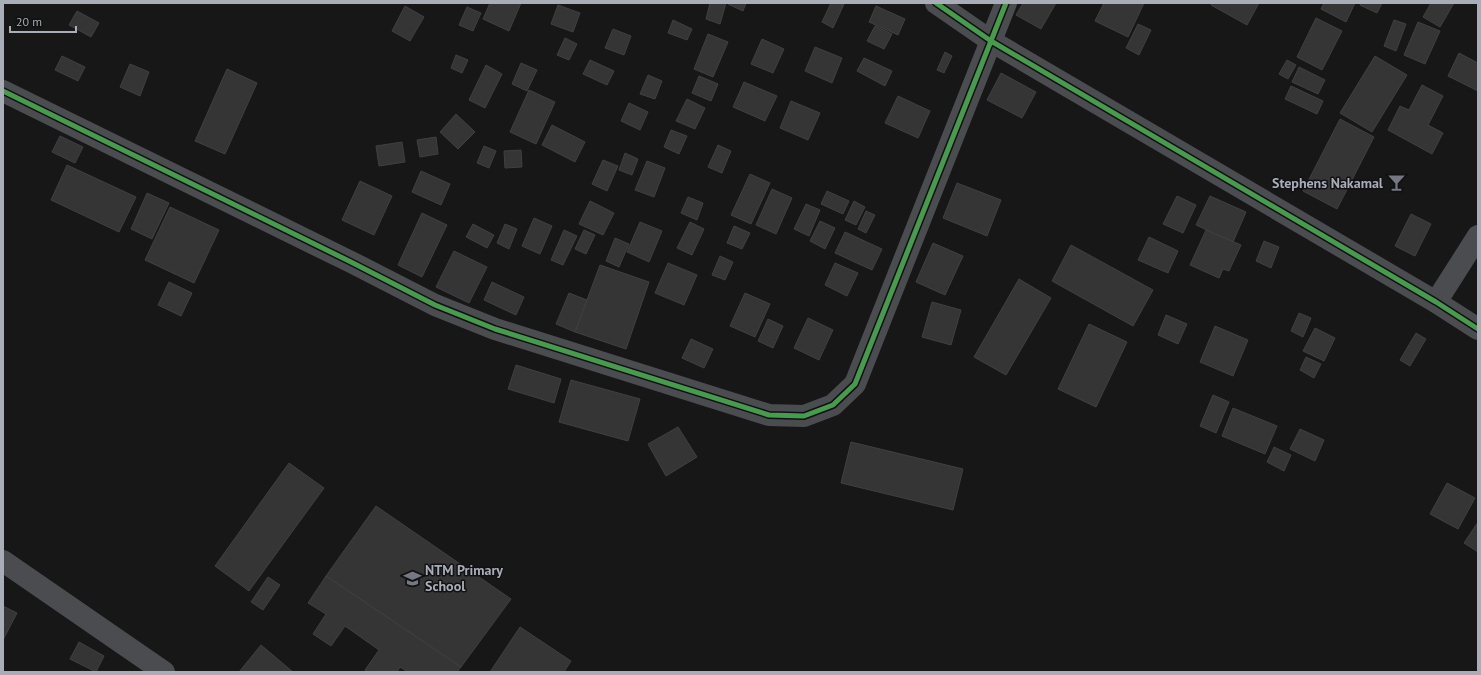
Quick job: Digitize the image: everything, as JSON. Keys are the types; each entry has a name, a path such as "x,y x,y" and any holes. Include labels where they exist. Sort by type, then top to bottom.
{"street":[{"path":"936,3 991,41 1436,302 1478,329"},
{"path":"3,91 351,262 435,305 495,329 769,415 804,416 833,405 855,384 1006,3"},
{"path":"1436,302 1478,236"},
{"path":"3,561 164,672"}],"building":[{"path":"490,3 521,3 509,31 483,19"},
{"path":"710,3 726,3 720,24 706,19"},
{"path":"746,3 743,11 728,4"},
{"path":"831,3 844,4 833,28 822,22"},
{"path":"1023,3 1056,3 1041,29 1016,15"},
{"path":"1104,3 1144,3 1128,37 1095,21"},
{"path":"1212,3 1259,3 1247,25 1211,5"},
{"path":"1324,3 1355,3 1346,22 1321,9"},
{"path":"1361,3 1382,3 1377,13 1360,5"},
{"path":"1431,3 1454,3 1440,27 1423,17"},
{"path":"558,5 580,13 573,32 551,24"},
{"path":"405,6 424,17 410,41 392,31"},
{"path":"876,6 905,19 898,35 869,22"},
{"path":"467,7 481,13 473,31 459,25"},
{"path":"77,11 99,23 91,37 69,25"},
{"path":"1316,18 1342,31 1322,70 1297,57"},
{"path":"673,20 692,29 687,40 668,33"},
{"path":"1394,20 1406,24 1396,51 1384,46"},
{"path":"1418,22 1440,31 1425,64 1404,55"},
{"path":"1138,24 1151,30 1139,55 1126,48"},
{"path":"875,26 892,34 884,49 867,41"},
{"path":"613,29 631,36 624,55 605,48"},
{"path":"708,34 728,42 713,77 694,69"},
{"path":"565,38 577,44 569,60 557,55"},
{"path":"762,39 784,49 773,73 751,64"},
{"path":"815,47 842,58 832,83 805,71"},
{"path":"945,52 952,56 944,73 937,70"},
{"path":"1459,53 1478,63 1478,91 1448,76"},
{"path":"456,55 468,60 462,73 451,68"},
{"path":"62,56 85,67 78,81 55,70"},
{"path":"1375,56 1407,75 1372,132 1340,113"},
{"path":"864,58 892,71 885,86 857,71"},
{"path":"590,60 614,71 607,85 583,74"},
{"path":"1287,60 1296,65 1288,79 1279,74"},
{"path":"521,63 537,70 527,91 512,84"},
{"path":"130,64 149,72 140,96 120,87"},
{"path":"486,65 502,74 485,108 469,100"},
{"path":"1299,67 1325,80 1318,94 1292,82"},
{"path":"227,69 257,83 225,154 195,141"},
{"path":"1001,73 1036,92 1022,118 987,100"},
{"path":"648,75 662,81 655,99 640,94"},
{"path":"699,76 718,84 711,101 692,93"},
{"path":"744,82 777,96 765,121 733,107"},
{"path":"1422,85 1443,96 1428,125 1443,133 1432,154 1388,130 1400,106 1409,110"},
{"path":"1291,86 1323,101 1317,114 1285,99"},
{"path":"529,90 555,102 536,144 510,132"},
{"path":"898,96 930,111 918,138 885,123"},
{"path":"687,99 705,108 695,129 676,121"},
{"path":"791,101 820,113 808,140 780,128"},
{"path":"629,103 648,112 640,130 621,121"},
{"path":"456,114 475,132 458,149 440,132"},
{"path":"1340,119 1374,137 1337,209 1303,191"},
{"path":"552,125 585,142 575,162 542,145"},
{"path":"671,130 687,136 679,154 664,147"},
{"path":"60,136 83,147 75,163 52,152"},
{"path":"436,137 438,154 420,157 417,140"},
{"path":"402,142 405,162 379,166 376,146"},
{"path":"718,145 731,151 722,173 708,167"},
{"path":"484,146 496,151 489,168 477,163"},
{"path":"521,150 522,167 505,168 504,151"},
{"path":"625,153 638,159 632,175 619,170"},
{"path":"603,160 618,166 607,191 592,184"},
{"path":"647,161 665,168 654,197 635,190"},
{"path":"67,165 136,197 119,232 51,200"},
{"path":"421,171 450,184 441,205 412,192"},
{"path":"750,174 770,183 751,224 731,215"},
{"path":"360,181 392,196 374,235 342,220"},
{"path":"957,183 1001,200 987,236 943,218"},
{"path":"772,189 792,198 776,234 756,225"},
{"path":"827,191 849,201 843,214 821,204"},
{"path":"147,193 169,203 152,239 131,229"},
{"path":"1177,196 1196,205 1183,233 1163,224"},
{"path":"1210,196 1246,212 1233,242 1196,225"},
{"path":"688,197 703,203 697,220 681,213"},
{"path":"590,201 614,213 603,235 579,224"},
{"path":"854,201 865,207 856,225 845,220"},
{"path":"806,204 820,210 809,236 794,229"},
{"path":"170,207 219,230 194,283 145,260"},
{"path":"866,211 875,215 866,233 858,229"},
{"path":"422,213 447,225 422,277 398,265"},
{"path":"1411,214 1431,224 1415,256 1395,246"},
{"path":"534,218 552,226 540,254 522,246"},
{"path":"820,221 835,228 825,249 810,241"},
{"path":"640,222 662,231 649,262 627,252"},
{"path":"690,222 704,229 692,255 677,248"},
{"path":"473,224 494,235 487,248 466,237"},
{"path":"505,224 517,229 509,249 497,243"},
{"path":"734,226 750,233 742,249 727,243"},
{"path":"564,230 577,236 563,265 551,260"},
{"path":"584,230 595,235 586,254 575,249"},
{"path":"1206,230 1241,245 1229,271 1223,269 1219,278 1190,265"},
{"path":"845,232 882,249 872,270 835,253"},
{"path":"1149,237 1178,251 1168,273 1138,260"},
{"path":"615,238 629,244 619,267 606,261"},
{"path":"1264,241 1279,247 1271,268 1256,261"},
{"path":"933,243 963,256 945,295 916,282"},
{"path":"1071,245 1153,290 1133,326 1052,281"},
{"path":"454,251 487,267 469,303 436,287"},
{"path":"720,256 733,262 725,280 712,275"},
{"path":"668,263 697,275 684,305 655,293"},
{"path":"835,263 858,273 847,296 825,285"},
{"path":"600,265 649,282 626,349 575,332"},
{"path":"1019,279 1051,298 1006,375 974,357"},
{"path":"169,282 192,293 181,316 158,305"},
{"path":"492,282 524,297 516,315 484,300"},
{"path":"569,293 587,300 575,332 556,324"},
{"path":"745,293 770,304 755,337 730,326"},
{"path":"932,302 961,310 951,345 922,337"},
{"path":"1299,313 1311,318 1303,337 1291,331"},
{"path":"1166,315 1187,324 1178,344 1158,335"},
{"path":"808,318 833,330 819,360 794,348"},
{"path":"768,319 783,326 773,348 758,341"},
{"path":"1089,324 1127,342 1096,407 1058,389"},
{"path":"1215,326 1248,340 1233,376 1200,362"},
{"path":"1315,328 1335,338 1324,361 1303,351"},
{"path":"1416,333 1426,339 1410,366 1400,360"},
{"path":"691,339 713,349 704,368 682,358"},
{"path":"1306,357 1321,364 1314,378 1300,370"},
{"path":"516,365 561,379 554,403 508,389"},
{"path":"571,380 640,399 628,441 559,422"},
{"path":"1213,395 1229,402 1216,433 1200,426"},
{"path":"1233,408 1277,426 1265,454 1222,436"},
{"path":"678,427 697,457 666,476 648,444"},
{"path":"1300,429 1324,440 1315,461 1290,449"},
{"path":"851,442 963,469 953,510 841,483"},
{"path":"1274,447 1291,455 1284,471 1267,462"},
{"path":"289,463 324,488 249,591 215,566"},
{"path":"1447,483 1475,498 1458,529 1430,514"},
{"path":"376,506 511,599 461,667 326,576"},
{"path":"1478,522 1478,552 1464,543"},
{"path":"326,576 461,667 457,672 408,672 400,667 397,672 368,672 365,670 379,650 345,626 331,646 313,634 326,614 308,603"},
{"path":"268,577 280,585 263,610 251,602"},
{"path":"3,606 17,613 3,640"},
{"path":"520,627 571,661 564,672 490,672"},
{"path":"79,642 104,656 96,672 70,659"},
{"path":"261,645 293,672 239,672"}],"cycle path":[{"path":"936,3 991,41 1436,302 1478,329"},
{"path":"3,91 351,262 435,305 495,329 769,415 804,416 833,405 855,384 1006,3"}],"place":[{"name":"Stephens Nakamal","path":"1396,183"},
{"name":"NTM Primary School","path":"412,578"}]}
